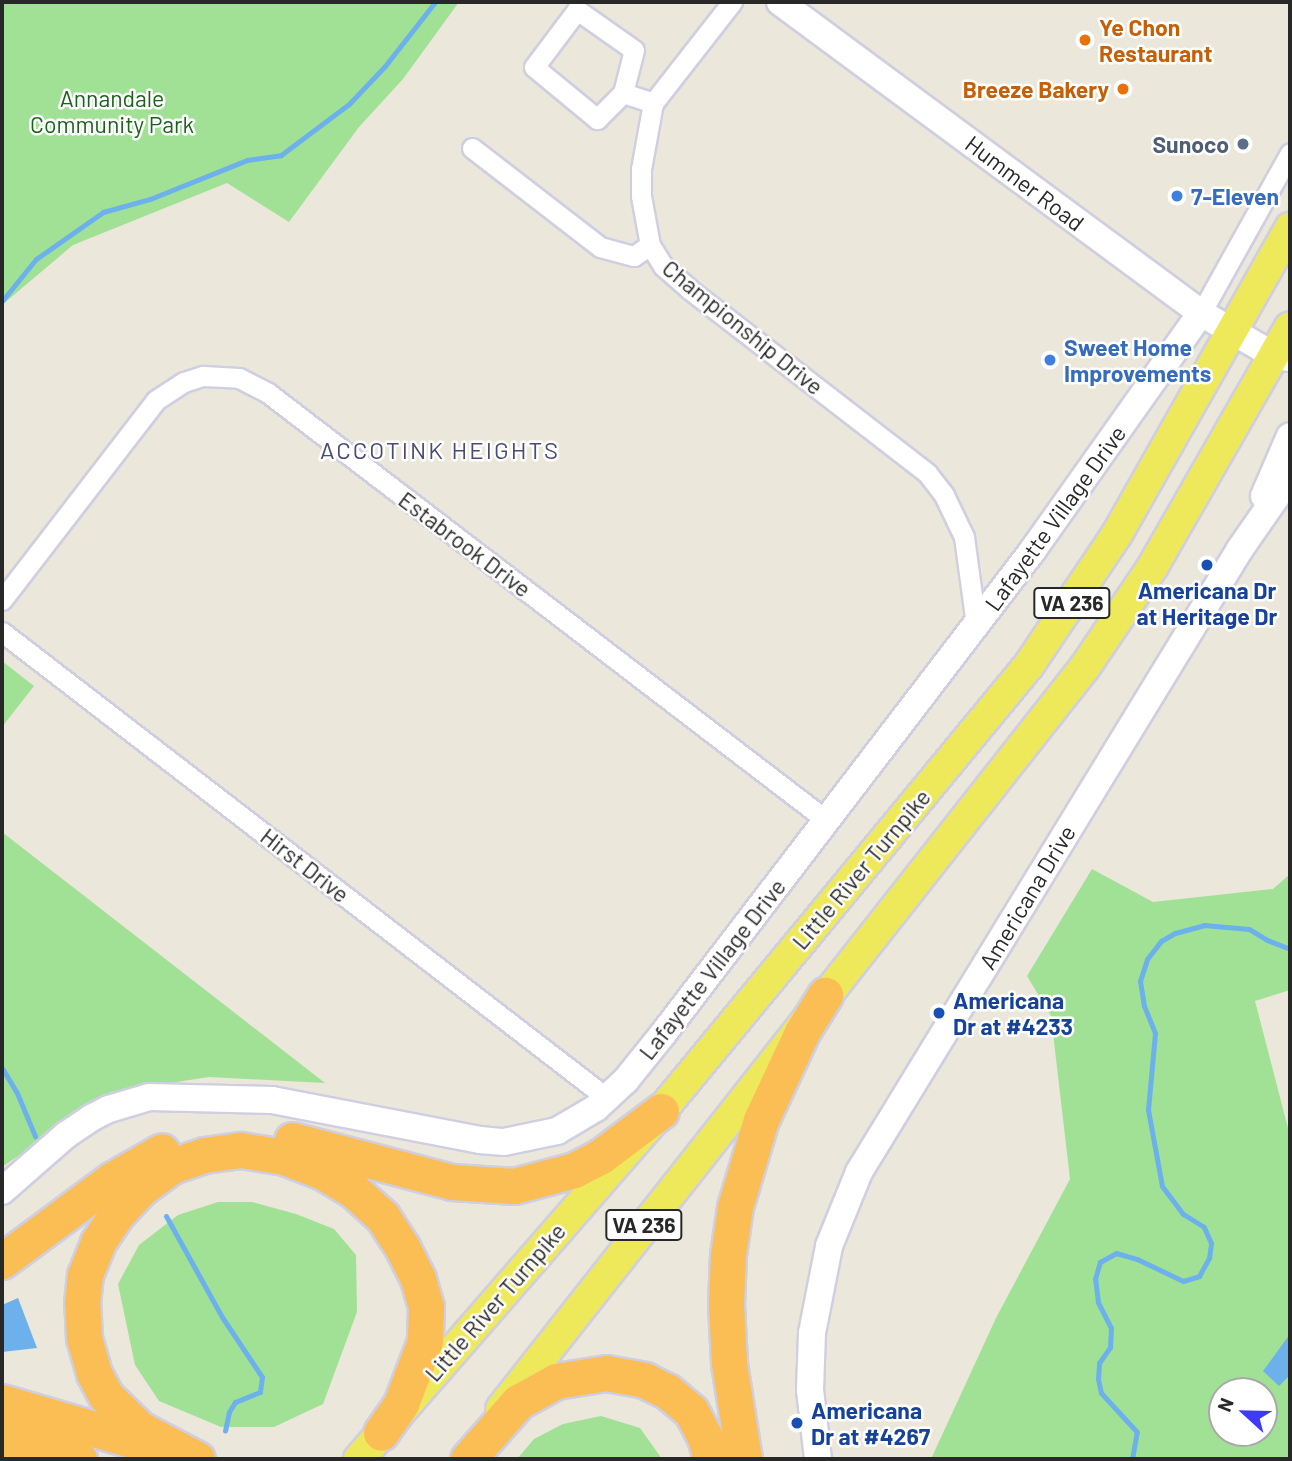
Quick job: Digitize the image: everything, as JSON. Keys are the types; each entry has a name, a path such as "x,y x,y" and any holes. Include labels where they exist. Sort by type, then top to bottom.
{"highway":[{"path":"744,1459 732,1387 726,1304 728,1255 735,1208 761,1120 802,1032 825,995"},
{"path":"2,1261 113,1179 148,1158 197,1137 251,1134 293,1140 452,1182 514,1186 574,1170 601,1156 661,1111"},
{"path":"197,1459 140,1429 106,1396 94,1373 84,1338 82,1303 89,1264 98,1242 117,1214 140,1189 172,1166 204,1155 242,1150 284,1157 321,1171 354,1191 382,1216 402,1247 418,1279 426,1307 425,1341 401,1404 381,1433"},
{"path":"468,1459 518,1402 556,1381 606,1373 644,1380 667,1391 691,1412 705,1437 711,1459"},
{"path":"2,1402 104,1430 189,1459"},
{"path":"2,1438 79,1459"}],"main road":[{"name":"Little River Turnpike","path":"359,1459 661,1111 1029,665 1117,534 1290,228"},
{"name":"Little River Turnpike","path":"468,1459 506,1401 1092,657 1285,363 1290,327"}],"street":[{"name":"Championship Drive","path":"732,2 653,103 641,169 641,196 650,245 663,266 688,289 927,473 944,495 964,537 976,625"},
{"name":"Hummer Road","path":"780,2 1200,313 1285,363"},
{"path":"577,10 634,50 623,93 597,120 534,67 577,10"},
{"path":"623,93 653,103"},
{"path":"472,148 600,247 634,256 650,245"},
{"path":"1200,313 1290,153"},
{"name":"Lafayette Village Drive","path":"2,1191 91,1118 109,1109 149,1097 272,1100 480,1140 503,1142 557,1131 579,1120 607,1098 663,1034 976,625 1118,433 1200,313"},
{"name":"Estabrook Drive","path":"2,600 156,400 184,382 203,376 239,379 268,393 826,820"},
{"name":"Americana Drive","path":"1240,549 1290,436"},
{"name":"Americana Drive","path":"818,1459 810,1391 812,1333 829,1246 859,1172 903,1096 951,1025 1019,908 1240,549 1290,477"},
{"name":"Hirst Drive","path":"2,632 607,1098"}],"green space":[{"name":"Annandale Community Park","path":"2,2 459,2 403,79 359,127 289,222 227,183 73,245 2,305"},
{"path":"2,661 34,686 2,727"},
{"path":"2,832 325,1083 209,1077 111,1092 2,1167"},
{"path":"1092,869 1153,902 1273,889 1290,874 1290,990 1255,1001 1290,1136 1290,1459 931,1459 996,1318 1070,1179 1051,1016 1027,976"},
{"path":"218,1202 252,1202 296,1214 334,1229 356,1255 357,1312 323,1404 274,1427 221,1427 159,1401 135,1365 118,1284 139,1245 178,1215"},
{"path":"601,1416 640,1428 662,1459 517,1459 534,1439 563,1424"}],"water":[{"path":"18,1298 37,1348 2,1352 2,1305"},
{"path":"1290,1334 1290,1375 1279,1386 1278,1377 1269,1377 1263,1371"}],"waterway":[{"path":"2,301 36,259 103,212 150,199 247,160 281,155 349,104 385,66 435,2"},
{"path":"1132,1459 1137,1432 1101,1393 1098,1379 1099,1363 1110,1347 1111,1328 1098,1302 1095,1279 1100,1262 1116,1253 1137,1259 1183,1281 1199,1276 1209,1258 1211,1243 1204,1227 1183,1214 1162,1186 1148,1110 1155,1033 1144,1006 1140,981 1147,959 1161,941 1175,933 1204,925 1249,929 1290,949"},
{"path":"2,1068 17,1093 35,1136"},
{"path":"166,1216 222,1317 262,1377 260,1392 235,1402 229,1412 225,1431"}],"place":[{"name":"Ye Chon Restaurant","path":"1085,40"},
{"name":"Breeze Bakery","path":"1123,89"},
{"name":"Sunoco","path":"1243,144"},
{"name":"7-Eleven","path":"1177,196"},
{"name":"Sweet Home Improvements","path":"1050,360"},
{"name":"Americana Dr at Heritage Dr","path":"1207,565"},
{"name":"Americana Dr at #4233","path":"939,1013"},
{"name":"Americana Dr at #4267","path":"797,1423"}],"district":[{"name":"ACCOTINK HEIGHTS","path":"440,450"}]}
